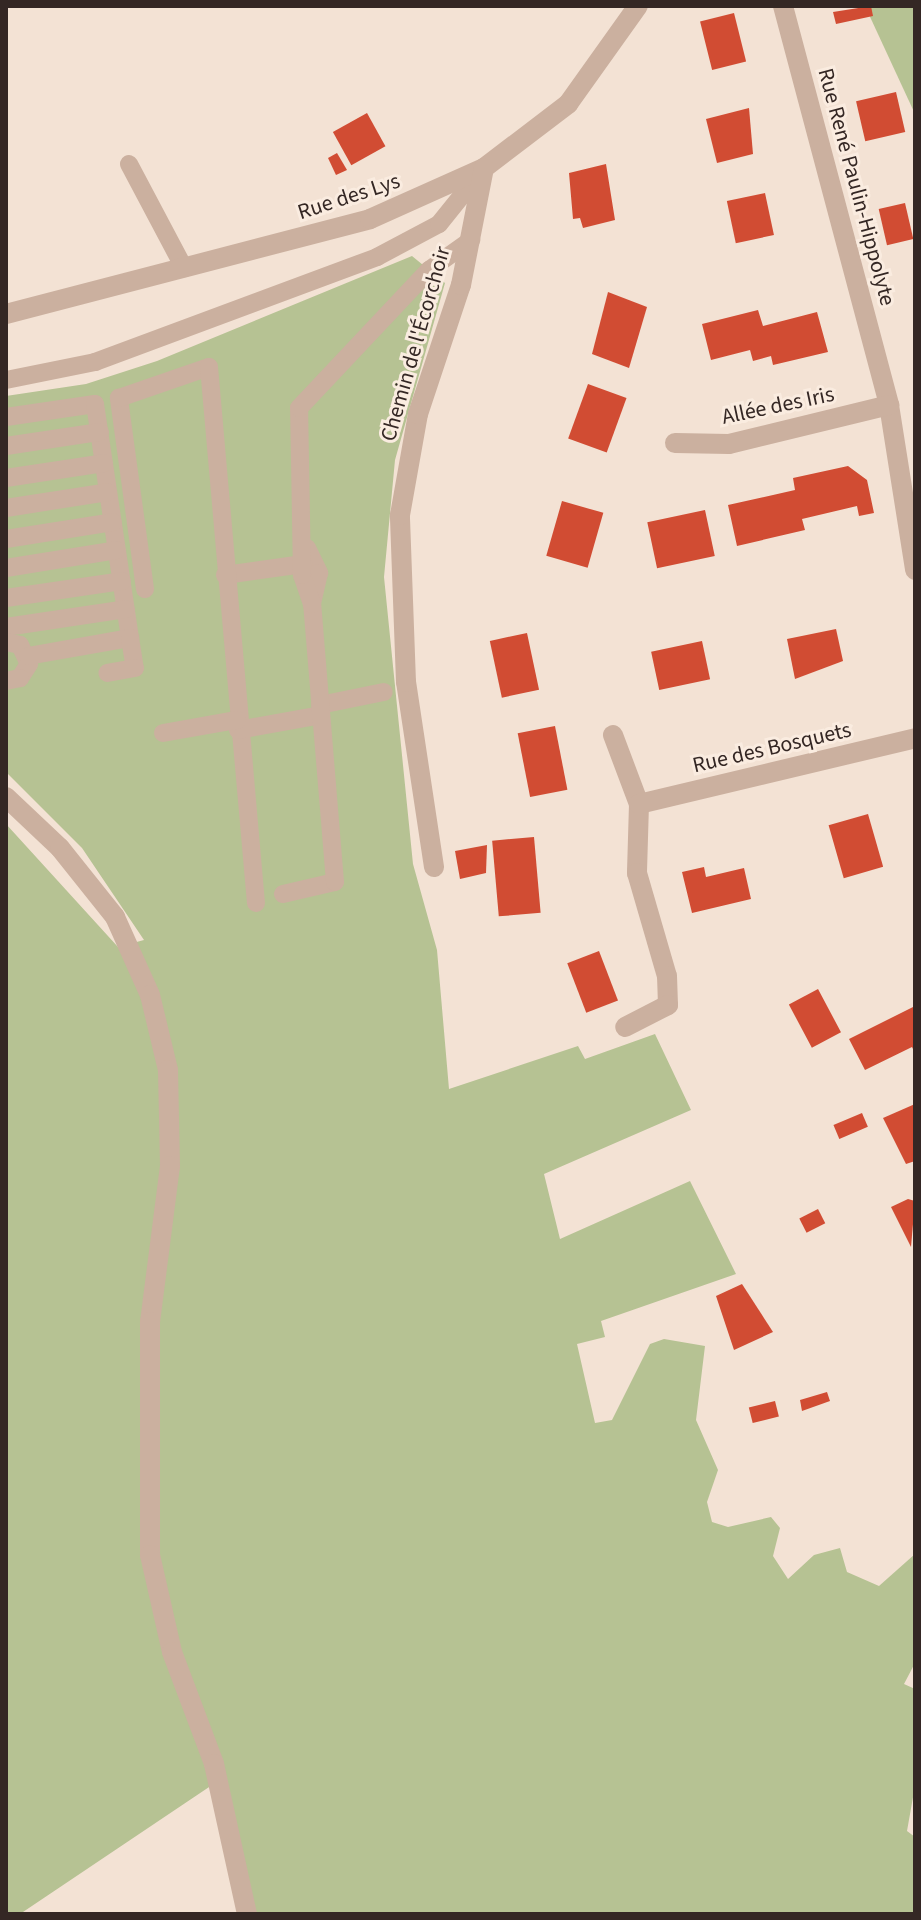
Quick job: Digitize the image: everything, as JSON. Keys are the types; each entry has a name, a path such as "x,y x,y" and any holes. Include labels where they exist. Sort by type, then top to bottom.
{"street":[{"name":"Rue des Lys","path":"6,314 370,219 484,168 568,104 638,6"},
{"name":"Rue René Paulin-Hippolyte","path":"783,6 889,405 915,570"},
{"name":"Chemin de l'Écorchoir","path":"434,867 406,682 400,515 418,414 471,240 484,168"},
{"name":"Allée des Iris","path":"675,443 729,444 889,405"},
{"path":"613,735 639,804 637,873 668,1005 625,1027"},
{"name":"Rue des Bosquets","path":"639,804 915,738"},
{"path":"6,797 60,848 115,917 150,995 168,1070 170,1166 150,1322 150,1555 172,1652 214,1764 247,1914"}],"lane":[{"path":"129,164 184,268"},
{"path":"6,380 95,362 377,257 439,224 484,168"},
{"path":"283,894 335,882 312,604 305,556 299,408 429,270 471,240"},
{"path":"145,589 119,398 209,367 237,725 256,903"},
{"path":"6,417 95,404 135,668 107,673"},
{"path":"6,446 100,432"},
{"path":"6,478 104,463"},
{"path":"6,508 108,492"},
{"path":"6,539 113,522"},
{"path":"6,568 117,550"},
{"path":"225,575 305,556"},
{"path":"6,598 122,581"},
{"path":"6,627 126,609"},
{"path":"6,642 28,656 130,638"},
{"path":"6,681 26,673 28,656"},
{"path":"163,733 237,725 321,710 384,692"}],"green space":[{"path":"865,6 915,6 915,114"},
{"path":"412,256 445,283 395,460 384,577 413,864 437,950 449,1089 578,1046 585,1059 655,1034 691,1110 544,1174 560,1239 690,1181 736,1274 601,1321 605,1337 577,1344 595,1423 612,1420 650,1344 664,1339 705,1346 696,1420 718,1470 707,1502 712,1522 728,1527 771,1517 780,1528 773,1556 788,1579 814,1555 840,1548 847,1572 879,1586 915,1554 915,1663 904,1684 915,1689 915,1786 907,1831 915,1837 915,1914 252,1914 224,1777 20,1914 6,1914 6,824 118,947 144,940 82,848 6,772 6,396 86,384 157,361"}],"building":[{"path":"871,6 873,16 836,24 833,12"},
{"path":"734,13 746,62 712,70 700,21"},
{"path":"896,92 905,132 865,141 856,101"},
{"path":"749,108 753,154 717,163 706,119"},
{"path":"367,113 385,146 351,165 333,132"},
{"path":"337,153 347,170 336,175 328,158"},
{"path":"606,164 615,220 583,228 580,218 573,219 569,173"},
{"path":"765,193 774,235 736,243 727,201"},
{"path":"905,203 913,239 887,245 879,209"},
{"path":"608,292 647,307 629,368 592,354"},
{"path":"758,310 763,326 817,312 828,352 773,365 771,356 753,361 750,350 711,360 702,324"},
{"path":"588,384 627,398 607,453 568,439"},
{"path":"848,466 867,480 874,513 859,516 857,506 802,519 805,530 737,546 728,505 795,490 793,478"},
{"path":"562,501 603,513 588,568 546,556"},
{"path":"705,510 715,556 657,568 647,522"},
{"path":"836,629 843,661 795,679 787,639"},
{"path":"527,633 539,690 502,698 490,641"},
{"path":"702,641 710,679 659,690 651,652"},
{"path":"555,726 567,790 530,797 518,733"},
{"path":"868,814 883,867 844,878 829,825"},
{"path":"534,837 541,913 499,916 492,841"},
{"path":"487,845 486,873 460,879 455,851"},
{"path":"704,867 706,877 744,868 751,899 692,913 682,872"},
{"path":"599,951 618,1000 586,1013 567,963"},
{"path":"818,989 841,1032 812,1048 789,1004"},
{"path":"915,1006 915,1053 912,1047 865,1070 849,1039"},
{"path":"915,1104 915,1161 906,1164 883,1118"},
{"path":"862,1113 868,1127 839,1139 833,1125"},
{"path":"908,1199 915,1201 911,1247 891,1207"},
{"path":"818,1209 825,1223 807,1233 799,1219"},
{"path":"742,1284 773,1332 734,1350 716,1296"},
{"path":"827,1392 830,1401 802,1411 800,1400"},
{"path":"775,1401 779,1417 753,1423 749,1408"}]}
